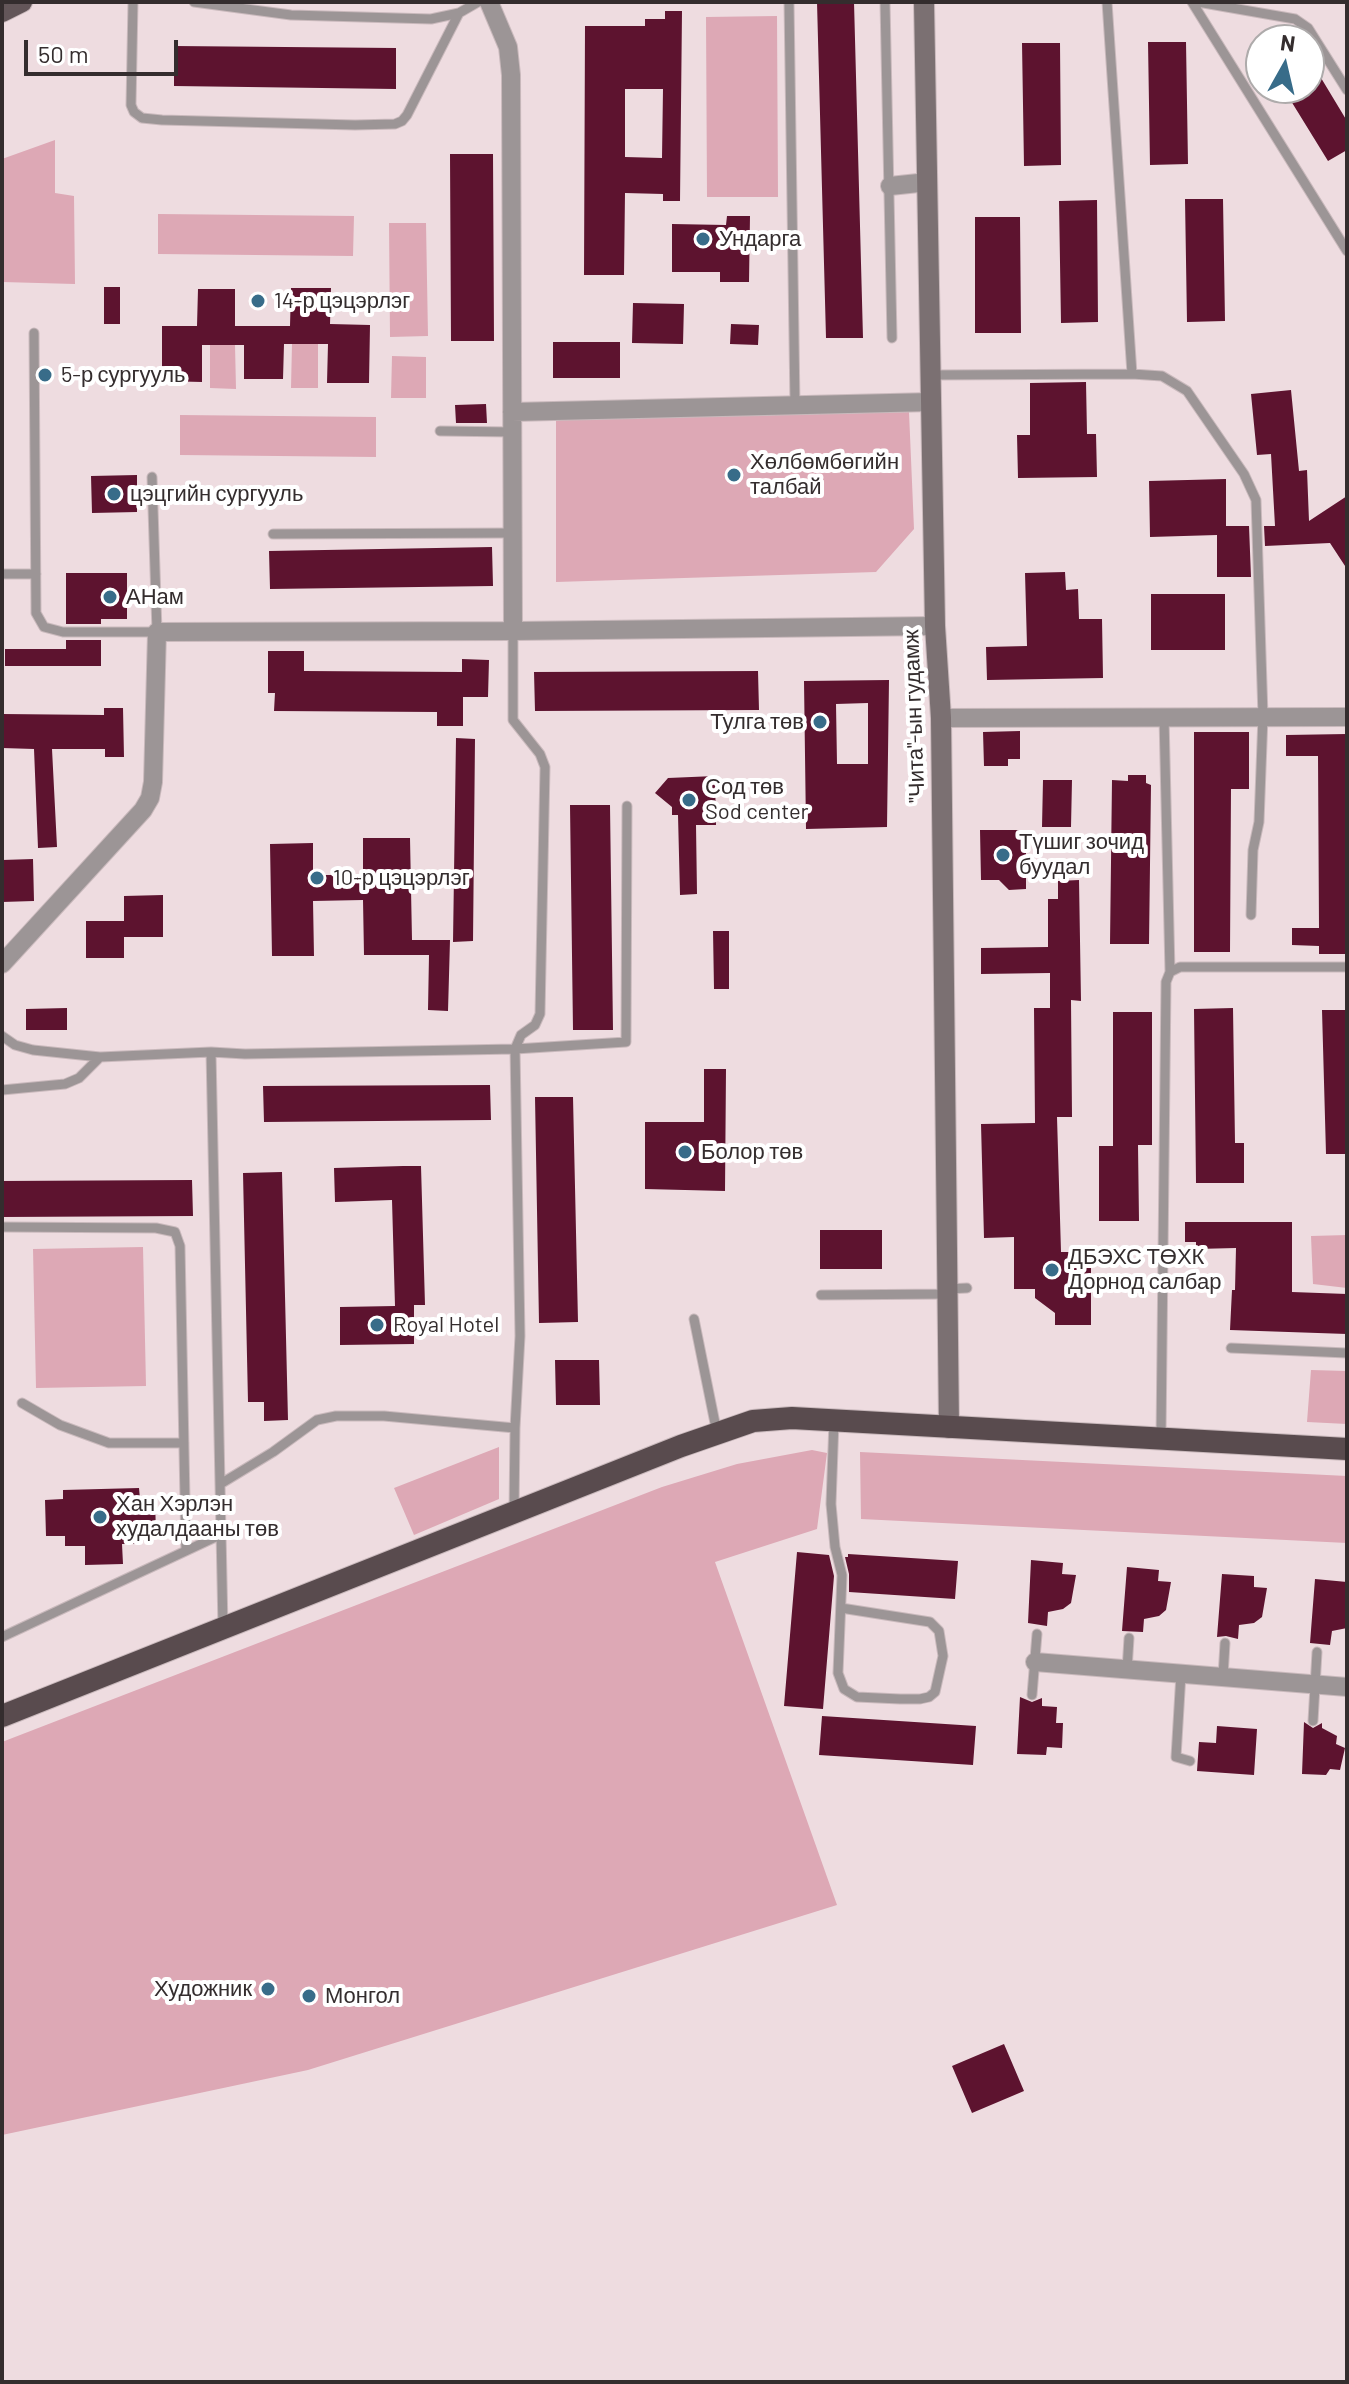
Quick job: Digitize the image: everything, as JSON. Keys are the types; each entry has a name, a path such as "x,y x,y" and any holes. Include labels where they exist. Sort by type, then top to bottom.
{"highway":[{"path":"2,1716 514,1512 753,1421 792,1418 1347,1449"}],"main road":[{"path":"2,12 22,2"},
{"name":"\"Чита\"-ын гудамж","path":"924,2 935,626 941,718 954,1290 949,1428"}],"street":[{"path":"489,2 508,47 511,75 513,631"},
{"path":"890,186 928,182"},
{"path":"512,410 932,402"},
{"path":"2,964 143,810 150,798 157,632 935,626"},
{"path":"941,718 1347,717"},
{"path":"1035,1662 1347,1687"}],"lane":[{"path":"133,2 131,105 142,118 162,120 395,124 407,115 459,13"},
{"path":"194,2 291,15 431,19 459,13 478,2"},
{"path":"789,2 795,405"},
{"path":"885,2 892,338"},
{"path":"1107,2 1132,374"},
{"path":"1192,2 1347,251"},
{"path":"1198,2 1295,19 1308,28 1347,90"},
{"path":"34,333 36,613 44,627 63,632 157,632 152,477"},
{"path":"932,375 1162,376 1187,391 1244,474 1256,500 1263,716 1251,915"},
{"path":"440,431 512,432"},
{"path":"273,534 513,533"},
{"path":"2,574 36,574"},
{"path":"513,631 513,720 540,754 545,767 540,1014 535,1025 521,1035 515,1049 520,1336 514,1512"},
{"path":"1161,1439 1166,982 1170,972 1164,717"},
{"path":"2,1036 15,1045 33,1050 100,1057 211,1052 515,1049 626,1042 627,806"},
{"path":"1170,972 1180,967 1347,967"},
{"path":"211,1052 223,1629"},
{"path":"2,1090 65,1084 79,1078 100,1057"},
{"path":"2,1227 156,1228 175,1232 180,1246 186,1551"},
{"path":"821,1295 954,1290"},
{"path":"694,1319 717,1433"},
{"path":"1231,1348 1347,1353"},
{"path":"22,1403 60,1425 109,1443 184,1443"},
{"path":"222,1483 317,1420 336,1416 384,1416 515,1428"},
{"path":"834,1421 831,1504 835,1547 842,1575 838,1673 844,1689 857,1697 900,1699 929,1697 935,1692 943,1656 939,1631 930,1622 841,1608"},
{"path":"2,1637 222,1534"},
{"path":"1032,1695 1037,1634"},
{"path":"1127,1670 1129,1638"},
{"path":"1223,1677 1225,1643"},
{"path":"1313,1721 1317,1652"},
{"path":"1181,1674 1176,1757 1190,1761"}],"shaded area":[{"path":"777,16 778,197 707,197 706,17"},
{"path":"55,140 55,193 74,196 75,284 2,282 2,159"},
{"path":"158,214 354,216 353,256 158,254"},
{"path":"389,223 426,223 428,336 390,337"},
{"path":"292,344 318,344 318,388 291,388"},
{"path":"210,345 235,345 236,389 210,388"},
{"path":"392,356 426,357 426,398 391,398"},
{"name":"Хөлбөмбөгийн талбай","path":"909,412 914,529 876,572 556,582 556,420"},
{"path":"180,415 376,417 376,457 180,455"},
{"path":"1347,1235 1347,1288 1313,1284 1311,1236"},
{"path":"143,1247 146,1386 36,1388 33,1249"},
{"path":"1311,1370 1347,1371 1347,1424 1307,1422"},
{"path":"499,1447 499,1499 414,1535 394,1488"},
{"path":"812,1450 827,1453 817,1529 715,1562 837,1905 308,2070 2,2135 2,1742 662,1487 737,1464"},
{"path":"860,1452 1347,1476 1347,1543 861,1519"}],"building":[{"path":"817,2 854,2 863,338 826,338"},
{"path":"665,11 682,11 680,201 663,201 663,194 625,193 624,275 584,275 585,26 645,26 645,19 665,19","holes":["625,89 663,89 662,158 625,157"]},
{"path":"1148,42 1186,42 1188,164 1150,165"},
{"path":"1022,43 1060,43 1061,165 1024,166"},
{"path":"174,46 396,48 396,89 174,86"},
{"path":"1325,85 1347,121 1347,150 1328,161 1293,104 1325,104"},
{"path":"450,154 493,154 494,341 451,341"},
{"path":"1185,199 1223,199 1225,321 1187,322"},
{"path":"1097,200 1098,322 1061,323 1059,201"},
{"path":"727,216 750,216 749,282 720,282 720,272 672,272 672,224 726,225"},
{"path":"975,217 1020,217 1021,333 975,333"},
{"path":"104,287 120,287 120,324 104,324"},
{"path":"291,288 331,288 330,324 370,325 369,383 327,383 328,344 284,344 283,379 244,379 244,345 202,345 202,382 162,381 162,326 197,326 198,289 235,289 235,326 290,326"},
{"path":"633,303 684,304 683,344 632,343"},
{"path":"731,324 759,325 758,345 730,344"},
{"path":"553,342 620,342 620,378 553,378"},
{"path":"1086,382 1087,434 1096,434 1097,477 1018,478 1017,435 1030,435 1030,383"},
{"path":"1291,390 1299,471 1307,470 1309,521 1347,496 1347,569 1330,543 1265,546 1264,526 1275,526 1271,454 1257,455 1251,394"},
{"path":"486,404 487,423 456,423 455,405"},
{"name":"цэцгийн сургууль","path":"137,475 137,512 92,513 91,476"},
{"path":"1226,479 1226,526 1249,526 1251,577 1217,577 1217,535 1150,537 1149,481"},
{"path":"492,547 493,586 270,589 269,551"},
{"path":"1065,572 1066,590 1078,589 1079,619 1102,619 1103,678 987,680 986,647 1027,646 1025,573"},
{"name":"АНам","path":"66,573 127,573 127,619 101,619 101,624 66,624"},
{"path":"1151,594 1225,594 1225,650 1151,650"},
{"path":"66,640 101,640 101,666 5,666 5,649 66,649"},
{"path":"268,651 304,651 304,671 462,672 462,659 489,660 488,697 463,697 463,726 437,726 437,712 274,711 275,693 268,693"},
{"path":"758,671 759,710 535,711 534,672"},
{"path":"889,680 887,827 806,829 804,681","holes":["868,703 868,764 837,764 836,704"]},
{"path":"104,708 123,708 124,757 105,757 105,749 52,749 57,847 38,848 34,749 2,748 2,714 104,715"},
{"path":"1020,731 1020,759 1008,759 1008,766 984,766 983,732"},
{"path":"1194,732 1249,732 1249,789 1231,789 1230,952 1194,952"},
{"path":"1347,734 1347,954 1319,954 1319,946 1292,945 1292,928 1319,928 1318,756 1286,756 1286,735"},
{"path":"456,738 475,739 473,941 453,942"},
{"path":"1128,775 1146,775 1146,783 1151,785 1149,944 1110,944 1112,780 1128,781"},
{"path":"715,776 716,825 696,825 697,894 680,895 678,815 672,815 672,807 655,793 668,778"},
{"path":"1043,780 1072,780 1071,827 1042,827"},
{"path":"570,805 610,805 613,1030 573,1030"},
{"name":"Түшиг зочид буудал","path":"980,830 1026,830 1026,889 1009,890 999,880 981,880"},
{"path":"363,838 410,838 412,940 450,940 448,1011 428,1010 429,955 364,955 363,900 313,901 314,956 272,956 270,844 313,843 313,875 363,875"},
{"path":"33,859 34,901 2,902 2,860"},
{"path":"1079,880 1081,1001 1071,1000 1072,1117 1057,1117 1061,1252 1091,1252 1091,1325 1055,1325 1055,1313 1035,1298 1035,1289 1014,1289 1014,1237 984,1238 981,1124 1035,1123 1034,1008 1050,1008 1050,973 981,974 981,948 1048,947 1048,899 1058,899 1058,881"},
{"path":"163,895 163,937 124,937 124,958 86,958 86,921 124,921 124,896"},
{"path":"713,931 729,931 729,989 714,989"},
{"path":"67,1008 67,1030 26,1030 26,1009"},
{"path":"1233,1008 1235,1143 1244,1143 1244,1183 1196,1183 1194,1009"},
{"path":"1322,1010 1347,1010 1347,1154 1326,1154"},
{"path":"1113,1012 1152,1012 1152,1145 1138,1145 1139,1221 1099,1221 1099,1146 1113,1146"},
{"name":"Болор төв","path":"704,1069 726,1069 725,1191 645,1189 645,1122 704,1122"},
{"path":"490,1085 491,1120 264,1122 263,1086"},
{"path":"535,1097 573,1097 578,1322 539,1323"},
{"path":"421,1166 425,1305 414,1305 414,1344 340,1345 340,1307 395,1306 392,1200 335,1202 334,1168"},
{"path":"282,1172 288,1420 264,1421 264,1402 248,1402 243,1173"},
{"path":"192,1180 193,1216 2,1217 2,1181"},
{"path":"1185,1222 1292,1222 1292,1292 1347,1294 1347,1334 1230,1330 1236,1248 1196,1249 1196,1242 1185,1242"},
{"path":"820,1230 882,1230 882,1269 820,1269"},
{"path":"555,1360 599,1360 600,1405 556,1405"},
{"name":"Хан Хэрлэн худалдааны төв","path":"139,1488 140,1499 155,1499 156,1534 141,1534 141,1544 122,1544 123,1564 85,1565 85,1546 65,1546 65,1536 46,1536 45,1500 63,1499 63,1490"},
{"path":"797,1552 829,1555 834,1576 823,1709 784,1706"},
{"path":"848,1554 958,1561 955,1599 849,1592 845,1557"},
{"path":"1031,1560 1063,1563 1062,1574 1076,1575 1071,1603 1063,1609 1048,1612 1047,1626 1028,1623"},
{"path":"1127,1567 1159,1570 1158,1581 1171,1582 1166,1610 1159,1616 1144,1619 1143,1632 1122,1631"},
{"path":"1222,1574 1254,1576 1254,1587 1267,1588 1262,1617 1254,1623 1239,1625 1238,1639 1217,1637"},
{"path":"1315,1579 1347,1582 1347,1628 1332,1631 1330,1645 1310,1643"},
{"path":"1020,1697 1032,1702 1042,1698 1042,1706 1057,1707 1056,1723 1063,1723 1062,1748 1047,1747 1046,1755 1017,1754"},
{"path":"822,1716 976,1726 973,1765 819,1755"},
{"path":"1304,1722 1313,1728 1322,1723 1322,1728 1337,1736 1336,1744 1345,1748 1340,1770 1330,1769 1326,1775 1302,1774"},
{"path":"1217,1726 1257,1729 1254,1775 1197,1771 1199,1742 1216,1743"},
{"path":"1004,2044 1024,2091 972,2113 952,2066"}],"place":[{"name":"Ундарга","path":"703,239"},
{"name":"14-р цэцэрлэг","path":"258,301"},
{"name":"5-р сургууль","path":"45,375"},
{"name":"Хөлбөмбөгийн талбай","path":"734,475"},
{"name":"цэцгийн сургууль","path":"114,494"},
{"name":"АНам","path":"110,597"},
{"name":"Тулга төв","path":"820,722"},
{"name":"Сод төв Sod center","path":"689,800"},
{"name":"Түшиг зочид буудал","path":"1003,855"},
{"name":"10-р цэцэрлэг","path":"317,878"},
{"name":"Болор төв","path":"685,1152"},
{"name":"ДБЭХС ТӨХК Дорнод салбар","path":"1052,1270"},
{"name":"Royal Hotel","path":"377,1325"},
{"name":"Хан Хэрлэн худалдааны төв","path":"100,1517"},
{"name":"Художник","path":"268,1989"},
{"name":"Монгол","path":"309,1996"}]}
